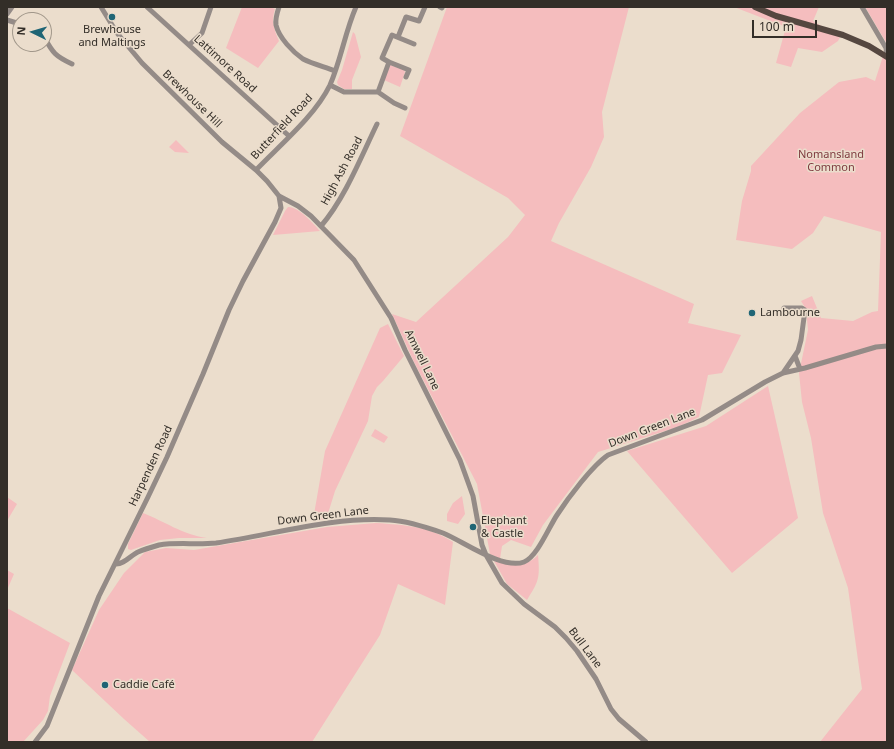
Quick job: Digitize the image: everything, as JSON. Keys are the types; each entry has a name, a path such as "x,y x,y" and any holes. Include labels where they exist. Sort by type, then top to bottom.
{"main road":[{"path":"755,7 776,16 843,35 869,46 887,57"}],"street":[{"path":"7,14 12,7"},
{"name":"Brewhouse Hill","path":"101,7 117,33 142,63 218,138 256,170 279,196"},
{"name":"Lattimore Road","path":"147,7 290,136"},
{"path":"189,45 202,32 211,7"},
{"path":"279,7 276,26 282,38 304,59 336,71"},
{"name":"Butterfield Road","path":"256,170 304,120 322,98 330,85 336,71 356,7"},
{"path":"398,37 406,17 419,21 425,7"},
{"path":"862,7 886,48 887,57"},
{"path":"406,78 409,70 382,58 392,35 414,44"},
{"path":"52,51 59,58 72,64"},
{"path":"378,92 390,62"},
{"path":"330,85 344,92 378,92 394,103 405,108"},
{"name":"High Ash Road","path":"321,226 340,199 377,124"},
{"path":"279,196 281,208 291,202"},
{"name":"Amwell Lane","path":"279,196 298,206 321,226 354,260 392,318 405,350 460,460 473,496 482,545 486,555"},
{"name":"Harpenden Road","path":"34,742 47,726 99,596 170,450 229,310 281,208"},
{"path":"783,373 798,351 805,310 802,308 784,308"},
{"name":"Down Green Lane","path":"115,564 122,563 142,550 160,545 215,543 330,523 378,520 399,521 444,534 486,555 501,560 524,562 533,555 556,516 600,460 621,450 702,420 765,382 783,373 887,346"},
{"path":"795,356 800,369"},
{"name":"Bull Lane","path":"486,555 502,583 524,604 566,638 596,679 611,708 619,719 646,742"},
{"path":"41,735 41,742"}],"green space":[{"path":"242,7 270,7 275,9 273,17 274,25 279,41 258,68 226,48"},
{"path":"447,7 629,7 602,112 604,137 591,167 559,223 551,241 694,304 688,323 741,335 722,373 708,375 699,417 678,427 598,452 543,525 531,547 511,540 502,546 500,559 490,554 477,484 414,362 392,314 416,322 508,237 525,215 508,198 400,136"},
{"path":"734,7 819,7 813,21 840,37 838,41 822,52 798,48 791,67 776,63 786,27"},
{"path":"865,7 887,7 887,44 867,10"},
{"path":"353,32 355,34 361,57 352,80 352,89 344,89 338,85 337,82"},
{"name":"Nomansland Common","path":"884,53 887,54 887,742 820,742 862,689 848,588 823,513 811,438 802,402 799,373 808,330 806,309 801,301 812,296 821,318 853,321 872,312 878,311 881,232 824,216 813,233 792,249 736,240 742,201 751,171 751,166 800,113 839,82 866,77 875,81"},
{"path":"390,65 404,70 405,72 400,87 384,80"},
{"path":"176,140 189,153 175,152 169,147"},
{"path":"288,207 292,207 301,212 320,231 273,235"},
{"path":"388,324 404,356 377,387 372,396 368,421 335,491 326,520 313,520 325,451 380,328"},
{"path":"768,386 798,518 732,573 627,451 706,426"},
{"path":"375,429 388,437 384,443 371,436"},
{"path":"462,496 465,514 458,524 447,521 447,514 453,503"},
{"path":"7,497 17,504 7,521"},
{"path":"143,513 181,531 207,538 160,540 131,550 128,549 128,544"},
{"path":"376,523 425,529 453,542 445,605 398,584 380,635 312,742 150,742 72,670 99,610 124,573 145,552 166,548 194,550 327,527"},
{"path":"538,555 538,579 527,600 507,584 494,561 517,565 528,562"},
{"path":"7,570 14,574 7,590"},
{"path":"7,608 70,643 50,696 48,711 43,720 23,742 7,742"}],"place":[{"name":"Brewhouse and Maltings","path":"112,17"},
{"name":"Lambourne","path":"752,313"},
{"name":"Elephant & Castle","path":"473,527"},
{"name":"Caddie Café","path":"105,685"}]}
